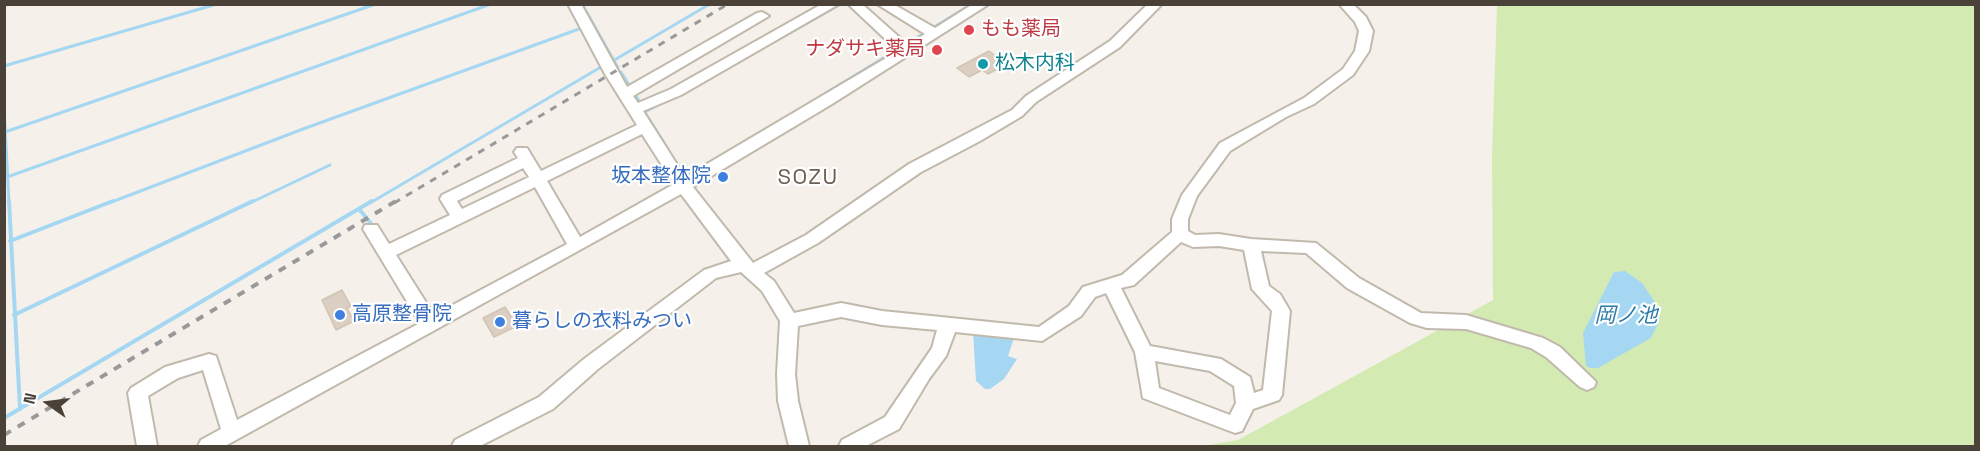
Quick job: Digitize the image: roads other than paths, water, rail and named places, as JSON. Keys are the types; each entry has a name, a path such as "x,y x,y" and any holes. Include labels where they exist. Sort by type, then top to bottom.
{"street":[{"path":"574,4 631,91 641,108 646,126 682,186 748,268 768,286 789,321 786,374 788,401 799,447"},
{"path":"854,4 903,48"},
{"path":"883,4 931,32"},
{"path":"462,447 546,403 591,364 710,274 723,268 748,268 812,239 915,168 975,138 1017,113 1031,99 1115,44 1156,4"},
{"path":"789,321 841,310 1042,334 1075,311 1089,292 1128,280 1180,234 1180,219 1190,195 1225,147 1332,87 1348,72 1362,51 1366,31 1362,20 1345,4"},
{"path":"641,108 825,6"},
{"path":"208,447 577,246 682,186 967,8"},
{"path":"631,91 762,16"},
{"path":"386,253 646,126"},
{"path":"459,217 448,199 524,156 577,246"},
{"path":"371,229 430,326"},
{"path":"1180,234 1193,241 1219,240 1251,245 1310,247 1353,283 1416,318 1427,321 1466,322 1538,343 1553,352 1587,382"},
{"path":"1246,403 1272,395 1281,311 1274,299 1261,289 1251,245"},
{"path":"1111,285 1144,352 1150,393 1235,425 1246,403 1243,382 1214,364 1144,352"},
{"path":"849,447 892,423 922,374 940,351 948,324"},
{"path":"147,447 138,393 172,372 208,361 232,434"}],"water":[{"name":"岡ノ池","path":"1625,271 1642,283 1657,305 1660,320 1651,338 1598,368 1591,368 1586,366 1583,333 1614,272"},
{"path":"973,331 1014,338 1008,356 1017,359 1004,379 990,389 985,389 976,381"}],"waterway":[{"path":"4,6 9,4"},
{"path":"4,66 217,4"},
{"path":"5,132 376,4"},
{"path":"8,177 491,4"},
{"path":"582,4 614,60"},
{"path":"614,60 710,4"},
{"path":"772,43 841,4"},
{"path":"826,93 972,4"},
{"path":"109,203 303,129 579,29"},
{"path":"614,60 618,68"},
{"path":"370,203 601,67"},
{"path":"621,72 641,104"},
{"path":"645,112 665,101"},
{"path":"4,106 5,132"},
{"path":"644,111 668,149"},
{"path":"5,132 8,177"},
{"path":"250,203 330,165"},
{"path":"8,177 9,203"},
{"path":"9,201 11,241"},
{"path":"11,241 113,201"},
{"path":"15,315 253,201"},
{"path":"20,409 372,201"},
{"path":"359,209 373,226"},
{"path":"11,241 15,315"},
{"path":"15,315 20,409"},
{"path":"4,418 20,409"}],"railway":[{"path":"394,203 728,4"},
{"path":"4,435 396,201"}],"place":[{"name":"もも薬局","path":"969,30"},
{"name":"ナダサキ薬局","path":"937,50"},
{"name":"松木内科","path":"983,64"},
{"name":"坂本整体院","path":"723,177"},
{"name":"高原整骨院","path":"340,315"},
{"name":"暮らしの衣料みつい","path":"500,322"}],"district":[{"name":"SOZU","path":"808,178"}]}
